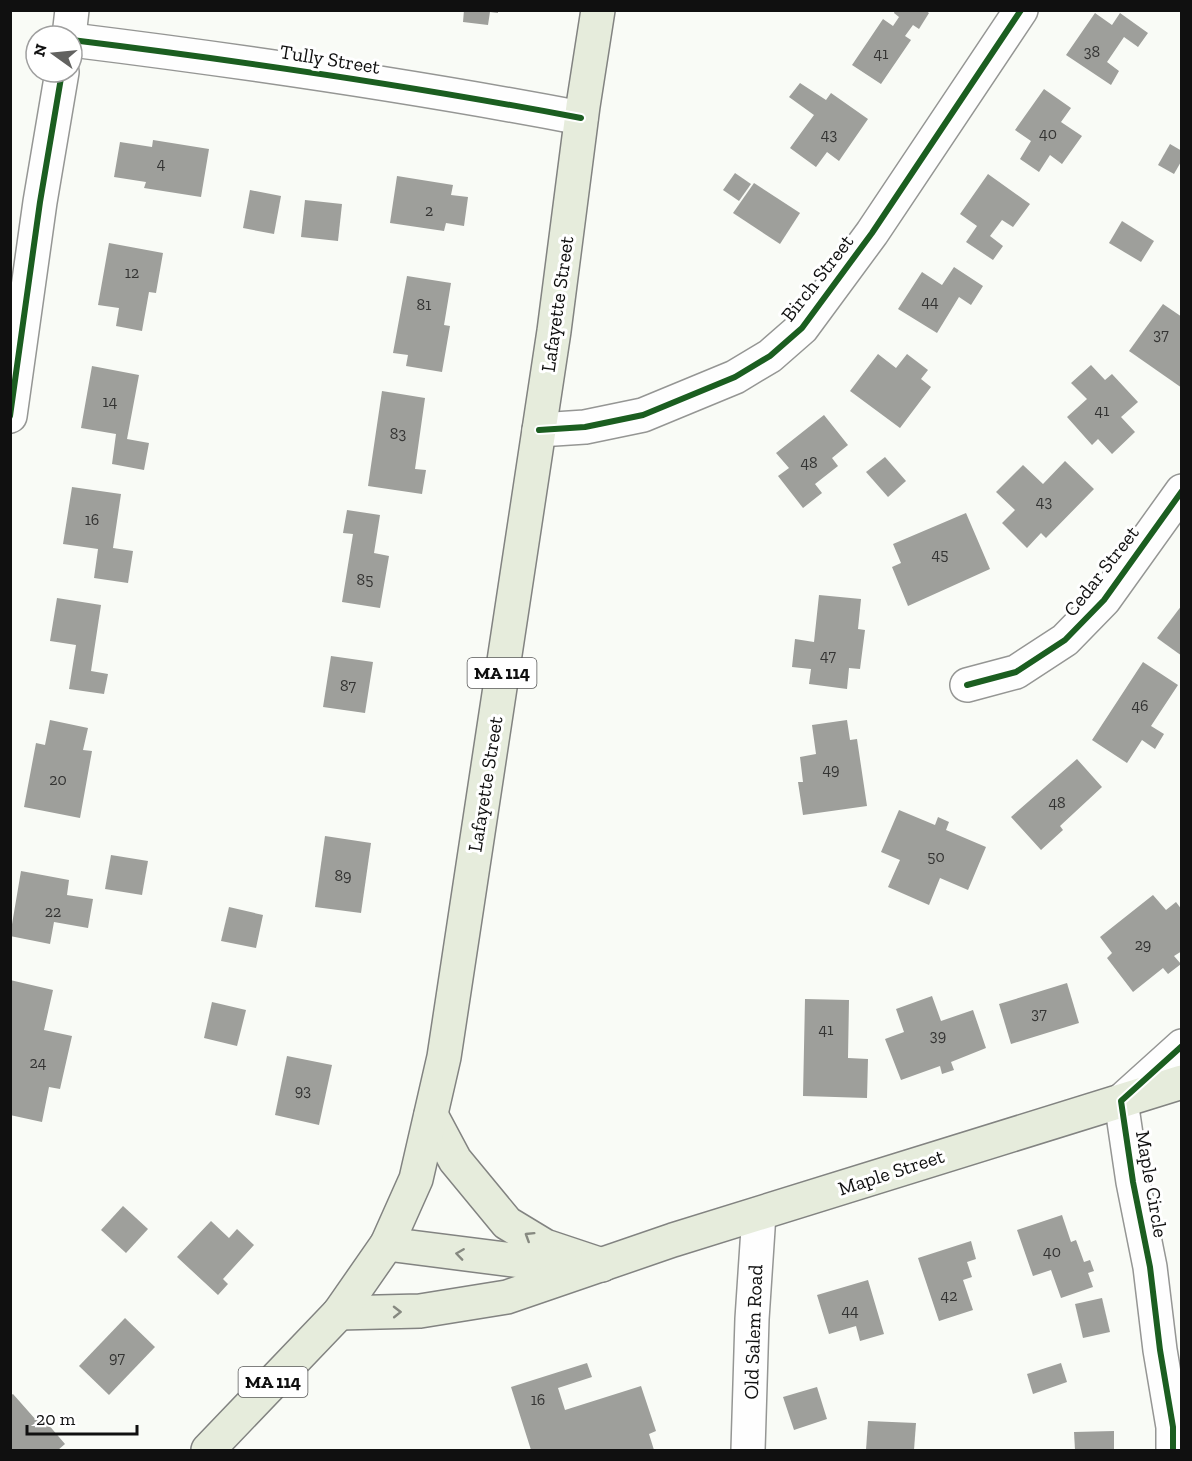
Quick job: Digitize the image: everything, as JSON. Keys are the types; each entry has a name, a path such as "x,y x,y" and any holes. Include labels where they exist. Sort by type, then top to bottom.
{"main road":[{"name":"Lafayette Street","path":"208,1450 339,1313 387,1244 416,1179 444,1057 554,331 581,118 598,10"},
{"name":"Maple Street","path":"339,1313 420,1311 507,1297 759,1214 1182,1082"},
{"path":"431,1115 455,1160 507,1223 545,1246 602,1265"},
{"name":"Maple Street","path":"387,1244 529,1262 602,1265"}],"street":[{"name":"Birch Street","path":"539,430 585,427 643,415 735,377 770,356 802,328 872,233 1021,10"},
{"name":"Tully Street","path":"84,41 228,59 581,118"},
{"path":"10,416 40,202 60,84"},
{"name":"Cedar Street","path":"967,685 1016,672 1065,640 1104,600 1182,491"},
{"path":"1121,1101 1182,1046"},
{"name":"Maple Circle","path":"1121,1101 1133,1182 1150,1267 1160,1350 1173,1427 1173,1450"},
{"name":"Old Salem Road","path":"747,1450 759,1214"}],"building":[{"path":"464,10 498,10 498,13 490,12 488,25 463,22"},
{"path":"895,10 925,10 929,13 919,29 913,25 905,36 911,40 881,84 852,65 883,19 893,26 899,17 894,13"},
{"path":"1095,13 1112,25 1120,13 1148,33 1138,47 1124,37 1107,62 1119,71 1111,85 1066,55"},
{"path":"800,83 826,100 831,93 868,119 839,161 827,152 816,167 790,148 814,115 789,97"},
{"path":"1044,89 1071,108 1061,122 1082,136 1062,164 1050,155 1039,172 1020,159 1031,141 1015,130"},
{"path":"153,140 209,149 201,197 144,188 146,182 114,177 120,142 152,147"},
{"path":"1170,144 1182,151 1182,160 1174,174 1158,165"},
{"path":"735,173 751,184 739,201 723,190"},
{"path":"988,174 1030,204 1013,227 1002,220 990,236 1003,246 993,260 966,242 977,226 960,214"},
{"path":"397,176 453,185 451,195 468,197 464,226 446,223 444,231 390,223"},
{"path":"754,183 800,213 780,244 733,213"},
{"path":"250,190 281,196 274,234 243,228"},
{"path":"305,200 342,204 338,241 301,237"},
{"path":"1122,221 1154,241 1141,262 1109,243"},
{"path":"109,243 163,253 156,293 149,292 142,331 116,326 119,308 98,305"},
{"path":"954,267 983,286 971,305 959,297 937,333 898,309 922,272 942,285"},
{"path":"407,276 451,283 444,325 450,326 442,372 406,366 408,355 393,353"},
{"path":"1163,304 1182,317 1182,388 1129,351"},
{"path":"878,354 896,368 907,354 928,370 921,379 931,387 900,428 850,391"},
{"path":"1091,365 1105,380 1112,374 1138,402 1121,417 1135,432 1112,454 1098,439 1092,445 1067,417 1087,399 1071,383"},
{"path":"92,366 139,375 127,439 149,443 144,470 112,464 116,434 81,428"},
{"path":"382,391 425,398 415,469 426,470 422,494 368,486"},
{"path":"824,415 848,445 832,458 838,466 815,484 822,493 803,508 778,476 789,468 776,453"},
{"path":"885,457 906,481 888,497 866,472"},
{"path":"1065,461 1094,489 1046,538 1041,533 1027,548 1002,523 1015,510 996,492 1023,465 1043,484"},
{"path":"72,487 121,494 113,548 133,551 128,583 94,578 98,549 63,544"},
{"path":"347,510 380,515 374,553 389,556 380,608 342,602 353,534 343,533"},
{"path":"966,513 990,569 908,606 892,567 901,563 893,544"},
{"path":"819,595 861,599 858,629 865,630 860,669 849,668 847,689 809,684 811,669 792,667 795,639 814,642"},
{"path":"57,598 101,605 91,671 108,674 104,694 69,689 76,645 50,641"},
{"path":"1182,605 1182,656 1157,638"},
{"path":"331,656 373,662 365,713 323,707"},
{"path":"1143,662 1178,685 1151,726 1164,734 1155,749 1142,740 1127,763 1092,740"},
{"path":"50,720 88,728 83,750 92,751 80,818 24,807 36,743 45,745"},
{"path":"847,720 850,740 857,739 867,806 803,815 798,782 803,782 800,757 816,754 812,725"},
{"path":"1077,759 1102,787 1060,826 1063,830 1041,850 1011,817"},
{"path":"899,810 935,825 938,817 949,822 946,830 986,847 968,890 940,878 929,905 888,887 900,860 881,852"},
{"path":"325,836 371,843 361,913 315,907"},
{"path":"111,855 148,861 142,895 105,889"},
{"path":"21,871 69,880 67,895 93,899 88,928 54,922 50,944 10,936"},
{"path":"1153,895 1166,910 1176,902 1182,910 1182,951 1174,956 1181,964 1168,974 1163,968 1133,992 1107,958 1112,953 1100,937"},
{"path":"229,907 263,915 256,948 221,941"},
{"path":"10,980 53,990 44,1030 72,1036 60,1089 49,1087 42,1122 10,1115"},
{"path":"1067,983 1079,1023 1011,1044 999,1004"},
{"path":"932,996 941,1021 973,1010 986,1048 951,1062 954,1070 942,1074 940,1066 901,1080 885,1039 904,1032 896,1009"},
{"path":"805,999 849,1000 848,1058 868,1059 867,1098 803,1096"},
{"path":"212,1002 246,1010 237,1046 204,1038"},
{"path":"287,1056 332,1065 319,1125 275,1115"},
{"path":"123,1206 148,1229 126,1253 101,1230"},
{"path":"1062,1215 1071,1242 1076,1240 1084,1262 1090,1260 1094,1271 1088,1273 1093,1287 1061,1298 1051,1270 1033,1276 1017,1230"},
{"path":"211,1221 229,1238 237,1229 254,1245 223,1279 228,1284 218,1295 177,1257"},
{"path":"971,1241 976,1259 967,1262 972,1277 963,1280 973,1310 939,1321 918,1258"},
{"path":"868,1280 884,1334 860,1341 856,1326 829,1334 817,1295"},
{"path":"1102,1298 1110,1332 1083,1338 1075,1304"},
{"path":"125,1318 155,1347 109,1395 79,1366"},
{"path":"587,1363 592,1377 558,1388 565,1410 641,1386 656,1431 649,1434 654,1450 531,1450 511,1387"},
{"path":"1061,1363 1067,1382 1033,1394 1027,1374"},
{"path":"817,1387 827,1419 794,1430 783,1397"},
{"path":"13,1394 36,1420 41,1416 65,1444 58,1450 10,1450 10,1396"},
{"path":"868,1421 916,1423 914,1450 866,1450"},
{"path":"1114,1431 1114,1450 1075,1450 1074,1432"}],"cycle path":[{"path":"539,430 585,427 643,415 735,377 770,356 802,328 872,233 1021,10"},
{"path":"84,42 327,75 581,118"},
{"path":"10,416 40,202 60,84"},
{"path":"967,685 1016,672 1065,640 1104,600 1182,491"},
{"path":"1173,1450 1173,1427 1160,1350 1150,1267 1133,1182 1121,1101 1182,1046"}]}
